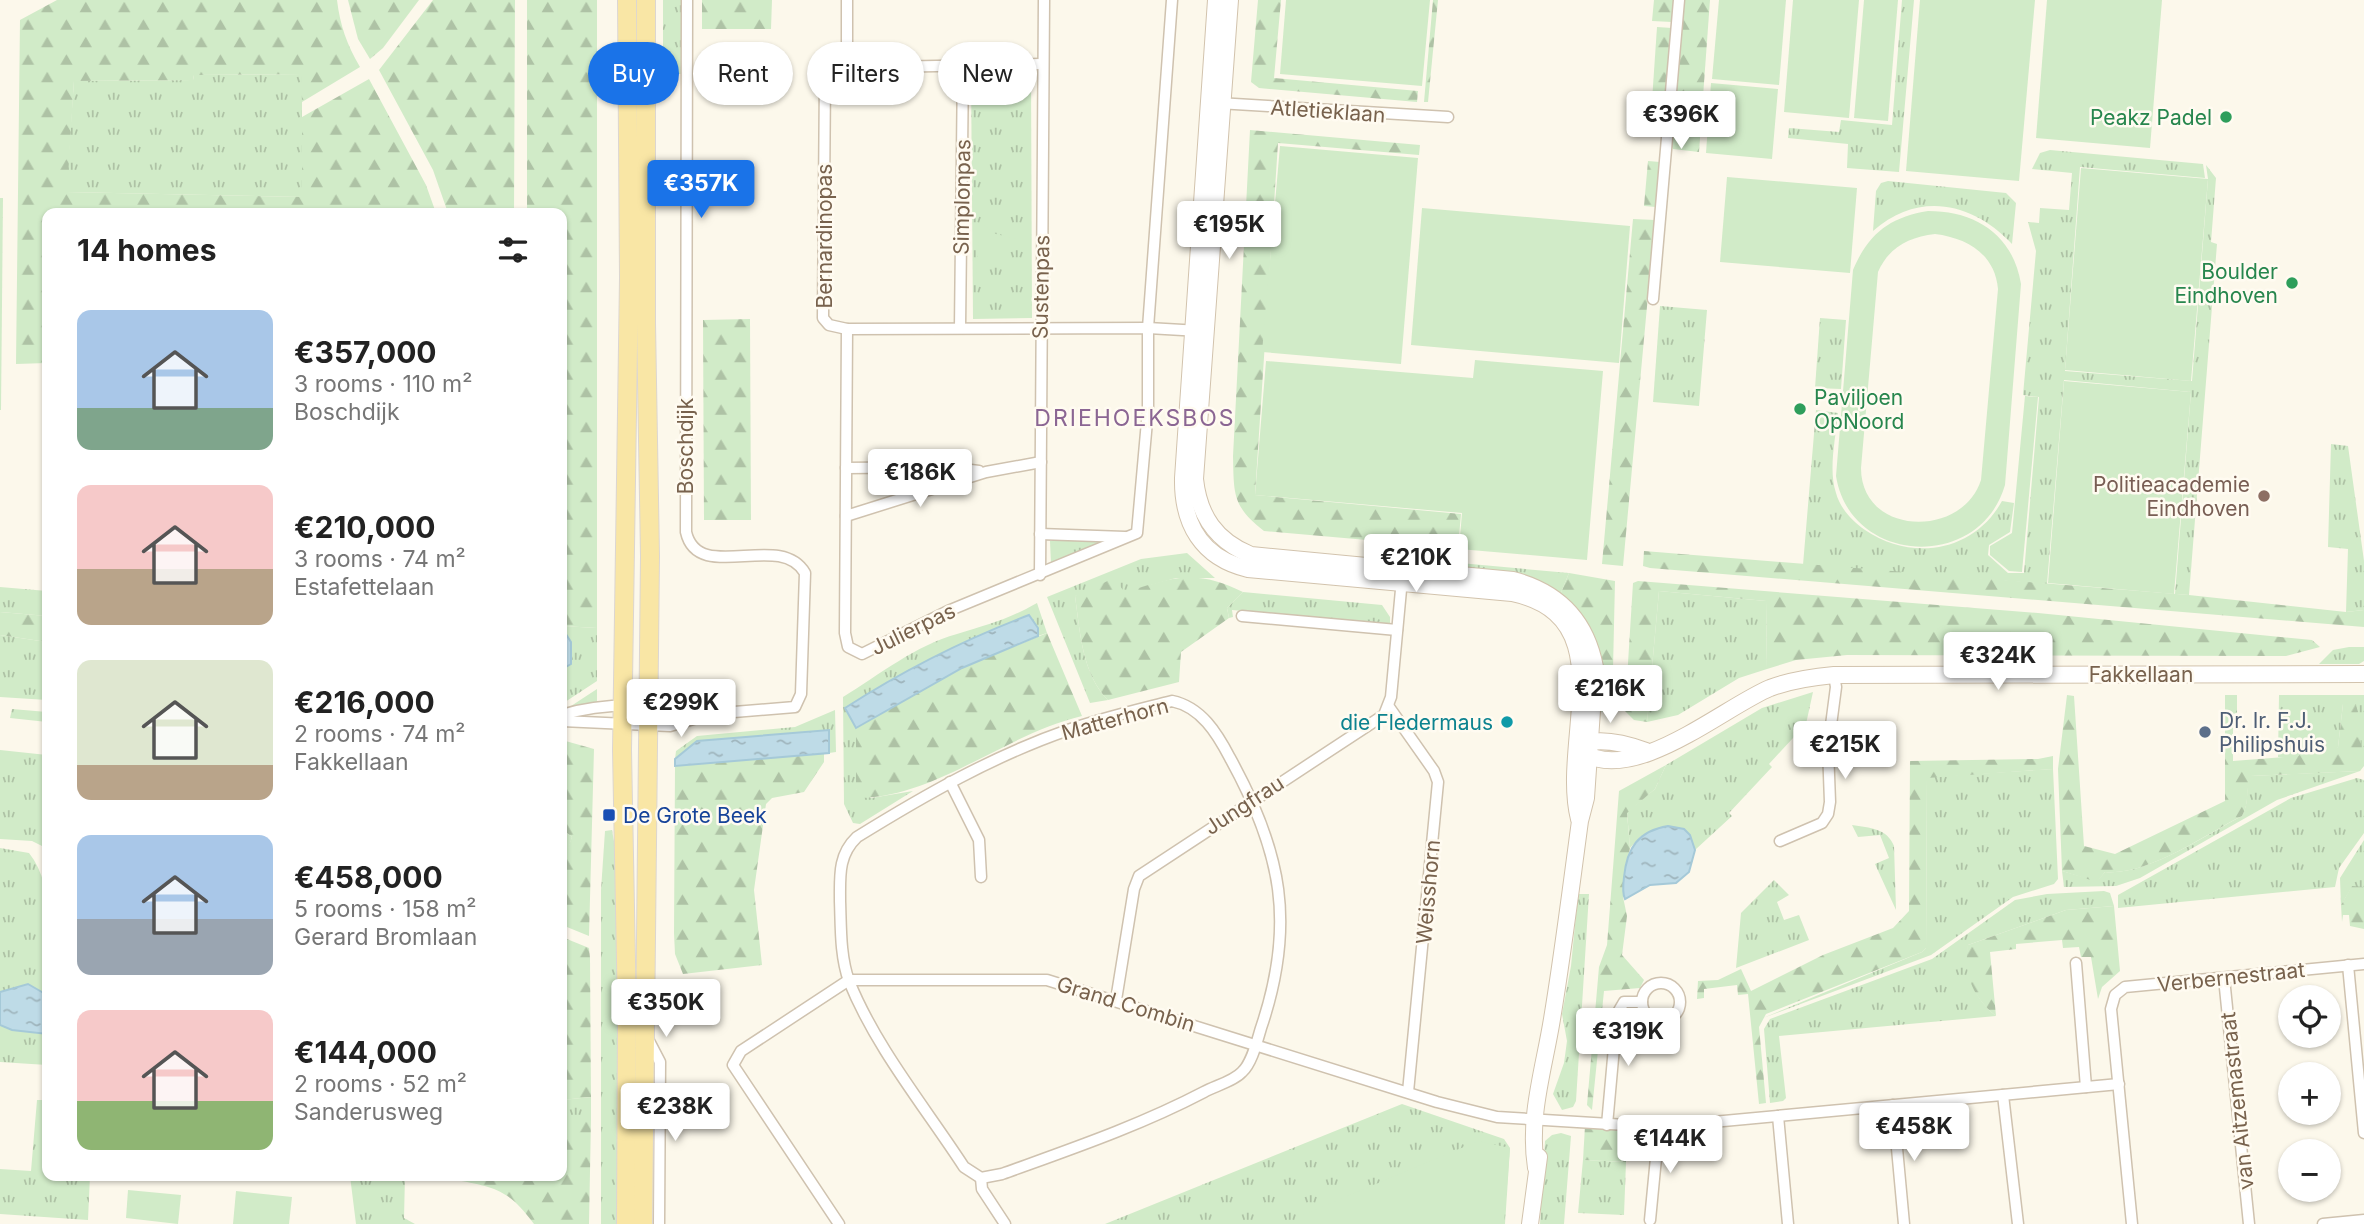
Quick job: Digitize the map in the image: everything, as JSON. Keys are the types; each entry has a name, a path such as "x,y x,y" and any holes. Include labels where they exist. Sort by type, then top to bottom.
{"main road":[{"path":"626,1224 627,1013 623,716 629,278 627,0"},
{"name":"Boschdijk","path":"643,1224 646,725 650,555 646,323 646,0"}],"street":[{"name":"Boschdijk","path":"567,713 576,710 623,716 646,725 670,726 710,714 795,707 801,694 805,573 799,562 786,556 711,556 697,552 688,543 686,532 687,0"},
{"path":"846,42 847,0"},
{"name":"Sustenpas","path":"1040,575 1044,0"},
{"path":"1040,575 1137,533 1148,410 1148,328 1172,0"},
{"path":"1216,0 1215,103 1199,331 1182,497 1193,533 1203,546 1233,565 1267,571 1402,576 1531,597 1552,608 1574,635 1582,665 1586,798 1580,821 1561,964 1543,1068 1536,1092 1539,1121 1530,1224"},
{"path":"1215,103 1230,0"},
{"path":"1653,299 1679,0"},
{"path":"1037,64 1043,64"},
{"name":"Atletieklaan","path":"1215,103 1448,117"},
{"name":"Bernardinopas","path":"825,105 823,318 829,325 847,329 1040,327 1199,331"},
{"name":"Simplonpas","path":"960,328 963,105"},
{"name":"Julierpas","path":"847,329 845,633 848,647 862,654 947,611 1040,575"},
{"path":"846,516 986,472 1041,462"},
{"path":"846,468 946,467 986,472"},
{"path":"1040,534 1127,537"},
{"path":"1389,707 1402,576"},
{"path":"1242,616 1397,630"},
{"name":"Fakkellaan","path":"1585,748 1631,746 1646,751 1666,747 1770,688 1809,677 2364,674"},
{"path":"1780,841 1822,823 1828,814 1828,748 1836,687 1834,675"},
{"name":"Matterhorn","path":"1172,701 1188,704 1203,718 1252,799 1273,859 1280,900 1280,948 1272,998 1256,1044 1242,1072 1157,1117 1002,1174 981,1178 964,1167 893,1064 849,980 841,946 839,876 848,846 950,782 1067,730 1172,701"},
{"name":"Boschdijk","path":"567,721 623,716 647,707 680,708 710,714"},
{"name":"Jungfrau","path":"1116,1000 1134,889 1139,876 1252,799 1384,715 1389,707"},
{"name":"Weisshorn","path":"1389,707 1427,760 1437,782 1408,1092"},
{"path":"950,782 979,840 981,877"},
{"path":"2076,963 2085,1087"},
{"name":"Verbernestraat","path":"2119,1084 2111,1009 2115,995 2125,987 2364,964"},
{"path":"2348,965 2364,1133"},
{"name":"van Aitzemastraat","path":"2224,978 2249,1224"},
{"path":"839,1224 733,1065 741,1051 849,980"},
{"name":"Grand Combin","path":"849,980 1047,980 1408,1092 1497,1117 1539,1121 1659,1127 2119,1084"},
{"path":"1607,1125 1617,1014 1624,1002 1642,1002"},
{"name":"Boschdijk","path":"644,1030 660,1062 659,1224"},
{"path":"2119,1084 2132,1224"},
{"path":"2003,1095 2018,1224"},
{"path":"1893,1105 1904,1224"},
{"path":"1777,1116 1788,1224"},
{"path":"1650,1220 1659,1127"},
{"name":"Matterhorn","path":"981,1178 982,1189 1005,1224"},
{"path":"2323,1224 2364,1220"}],"green space":[{"path":"57,0 337,0 345,35 360,67 302,102 301,74 194,75 193,80 74,81 67,192 302,197 302,117 369,79 426,185 434,208 42,208 42,363 16,364 20,20"},
{"path":"348,0 419,0 383,48 370,59 358,39"},
{"path":"433,0 515,0 514,208 446,208 433,170 379,70"},
{"path":"527,0 597,0 597,42 588,42 588,105 597,105 597,628 567,626 567,208 527,208"},
{"path":"663,0 681,0 681,74 679,42 663,42"},
{"path":"702,0 772,0 771,29 702,29"},
{"path":"1258,0 1281,0 1274,78 1418,91 1417,102 1259,88 1251,82"},
{"path":"1286,0 1430,0 1422,86 1280,74"},
{"path":"1433,0 1438,0 1428,102 1424,102"},
{"path":"1654,0 1674,0 1672,22 1652,21"},
{"path":"1683,0 1710,0 1699,152 1673,149 1670,143"},
{"path":"1719,0 1786,0 1779,85 1712,79"},
{"path":"1793,0 1859,0 1849,118 1784,112"},
{"path":"1864,0 1898,0 1888,121 1854,118"},
{"path":"1902,0 1914,0 1899,172 1847,168 1848,144 1788,138 1789,128 1839,132 1841,120 1892,125"},
{"path":"1920,0 2035,0 2019,181 1906,171"},
{"path":"2047,0 2162,0 2150,148 2036,138"},
{"path":"1657,27 1672,28 1663,131 1650,130"},
{"path":"302,74 302,197 66,192 74,81 193,80 194,75"},
{"path":"1711,83 1778,89 1772,159 1706,153"},
{"path":"971,105 1031,105 1032,318 973,319"},
{"path":"1250,130 1420,145 1419,155 1278,143 1255,495 1461,514 1458,548 1264,531 1240,506 1235,490 1233,456"},
{"path":"1280,146 1418,158 1401,364 1262,352"},
{"path":"2050,150 2203,164 2205,178 2080,167 2065,371 2192,381 2208,179 2206,165 2216,178 2211,242 2217,244 2189,595 2175,594 2191,392 2064,380 2047,584 1803,565 1816,410 1838,413 1833,463 1834,484 1844,509 1865,530 1902,546 1941,547 1975,532 1990,518 2002,501 2014,503 2010,532 1989,545 1988,555 2008,573 2024,573 2039,397 2023,395 2036,251 2028,222 2039,223 2040,208 2069,210 2072,173 2032,169 2040,153"},
{"path":"1648,161 1660,162 1656,207 1644,206"},
{"path":"2081,168 2208,179 2191,381 2065,370"},
{"path":"1727,177 1857,188 1850,273 1720,262"},
{"path":"1888,181 2006,193 2016,203 2012,244 1980,219 1945,207 1927,206 1908,210 1873,231 1876,191 1881,183"},
{"path":"0,198 3,198 1,410 0,410"},
{"path":"1422,208 1630,226 1619,363 1411,345"},
{"path":"1945,212 1976,221 1990,229 2010,252 2021,284 2005,485 1991,513 1970,533 1944,544 1916,546 1889,541 1865,527 1846,506 1836,476 1853,270 1873,237 1892,223 1914,214","holes":["1935,234 1968,244 1985,257 1996,277 1998,289 1981,480 1970,499 1954,513 1935,520 1914,522 1894,517 1877,507 1865,490 1861,468 1878,272 1888,256 1908,241"]},
{"path":"1633,219 1655,220 1623,566 1602,564"},
{"path":"980,223 996,234 1017,239 976,274"},
{"path":"1660,306 1707,310 1699,406 1653,402"},
{"path":"1820,318 1846,320 1841,389 1815,388"},
{"path":"750,319 751,520 704,520 703,320"},
{"path":"1475,360 1603,371 1587,560 1459,549 1462,513 1255,495 1266,361 1473,378"},
{"path":"2064,381 2191,392 2174,594 2048,583"},
{"path":"2025,396 2038,397 2022,572 2009,571 1990,555 1990,546 2012,533"},
{"path":"2331,444 2348,446 2364,561 2364,610 2346,612 2348,549 2328,547"},
{"path":"1108,540 1051,564 1050,541"},
{"path":"1644,551 2189,595 2346,612 2364,610 2364,627 1650,568 1643,566"},
{"path":"1187,553 1215,578 1176,578 1133,590 1075,596 1087,665 1099,690 1108,700 1090,703 1047,597 1141,559"},
{"path":"1438,561 1569,573 1560,595 1437,569"},
{"path":"1569,573 1615,581 1612,713 1598,711 1560,595"},
{"path":"1190,577 1211,580 1243,592 1227,608 1229,618 1181,652 1179,682 1108,700 1099,690 1087,665 1075,596 1114,578 1123,590"},
{"path":"1638,581 2038,613 2312,640 2320,647 2286,656 1847,655 1796,660 1767,669 1766,601 1659,591 1647,722 1634,720 1625,711 1633,583"},
{"path":"0,587 42,591 42,616 0,612"},
{"path":"1659,591 1766,601 1767,669 1739,678 1678,715 1647,722"},
{"path":"1243,592 1382,605 1390,617 1390,624 1232,610 1233,617 1229,618 1227,608"},
{"path":"1037,603 1047,633 1038,636 1038,628 1029,615 934,657 845,708 856,728 856,789 871,798 913,791 860,824 853,823 844,804 843,697 927,645 1007,618"},
{"path":"0,612 42,616 42,641 0,635"},
{"path":"567,626 597,628 597,681 567,701"},
{"path":"1047,633 1082,716 1026,736 918,786 862,798 856,789 856,728 962,668"},
{"path":"0,635 42,641 42,700 0,697"},
{"path":"2364,647 2364,661 2359,664 2319,664 2333,650"},
{"path":"597,689 597,704 568,708"},
{"path":"1813,692 1806,724 1769,764 1772,767 1729,813 1732,816 1695,850 1690,835 1641,836 1630,848 1627,812 1655,789 1666,765 1762,708"},
{"path":"2067,695 2074,696 2084,846 2115,854 2225,801 2225,695 2237,695 2237,713 2233,714 2233,761 2298,756 2309,749 2327,761 2328,753 2338,747 2343,704 2356,704 2363,759 2360,771 2251,776 2242,816 2175,853 2139,868 2105,872 2097,882 2062,871 2058,769"},
{"path":"2279,695 2364,695 2364,766 2360,771 2360,757 2343,704 2338,747 2328,762 2278,757"},
{"path":"12,709 42,712 42,721 10,718"},
{"path":"835,710 836,752 829,753 828,730 697,741 675,759 676,751 697,736 795,727"},
{"path":"567,741 594,749 589,936 567,927 567,851 572,837 567,833"},
{"path":"0,750 42,754 42,846 32,841 0,839"},
{"path":"824,753 824,762 804,792 772,798 766,804 754,890 762,965 683,974 675,954 674,933 675,766"},
{"path":"2053,756 2053,769 1927,778 1926,948 1922,952 1766,1014 1759,1027 1766,1103 1759,1104 1748,994 1738,995 1737,985 1704,989 1704,998 1697,999 1698,981 1718,980 1741,969 1751,991 1823,955 1893,928 1909,911 1910,761 2038,759"},
{"path":"1666,765 1655,789 1627,813 1630,848 1624,880 1623,897 1627,916 1622,955 1644,980 1640,988 1604,991 1592,1110 1587,1105 1599,967 1607,945 1619,791"},
{"path":"2053,769 2058,879 2054,884 2013,897 1931,955 1763,1018 1926,948 1927,777"},
{"path":"2360,771 2277,800 2140,878 2116,886 2064,887 2062,871 2097,881 2105,872 2139,868 2175,853 2242,816 2250,776"},
{"path":"2357,778 2364,780 2364,833 2339,868 2335,887 2118,908 2118,895 2291,798"},
{"path":"1852,825 1877,830 1891,840 1894,846 1896,910 1875,864 1889,858 1880,835 1858,837"},
{"path":"612,830 616,853 620,994 619,1224 601,1224 601,890 605,831"},
{"path":"567,833 572,837 567,854"},
{"path":"2364,840 2364,887 2352,887 2341,905 2340,878"},
{"path":"0,848 29,853 42,879 42,992 28,984 0,992"},
{"path":"1774,880 1789,895 1777,902 1784,920 1799,915 1809,940 1736,968 1741,913"},
{"path":"2352,886 2364,887 2364,929 2350,926 2349,915 2343,915 2342,922 2341,905"},
{"path":"2110,893 2114,906 2066,910 1968,945 1968,966 1972,984 1981,1000 1996,1016 1779,1036 1786,1098 1770,1103 1764,1029 1770,1019 1932,959 2015,900 2047,894"},
{"path":"1578,894 1589,894 1576,1101 1573,1107 1562,1110 1553,1094 1564,1063 1567,1041 1562,1014 1571,966"},
{"path":"2114,906 2120,971 2102,987 2098,999 2091,957 2081,957 2079,947 2063,948 2062,940 2016,944 2016,949 1990,952 1996,1016 1981,1001 1969,975 1968,945 2066,910"},
{"path":"567,939 589,948 591,1097 567,1099"},
{"path":"0,1025 12,1030 42,1033 42,1065 0,1062"},
{"path":"591,1097 591,1119 567,1119 567,1099"},
{"path":"37,1100 42,1100 42,1181 90,1181 88,1220 0,1214 0,1169 31,1171"},
{"path":"1402,1104 1504,1139 1510,1148 1505,1224 1105,1224"},
{"path":"567,1118 591,1119 589,1224 534,1224 517,1204 501,1192 462,1181 567,1181"},
{"path":"1585,1126 1628,1127 1626,1162 1583,1160"},
{"path":"1561,1133 1571,1136 1564,1224 1540,1224 1545,1141 1552,1135"},
{"path":"1478,1141 1510,1148 1504,1224 1300,1224 1300,1216"},
{"path":"1583,1160 1626,1162 1624,1215 1578,1213"},
{"path":"351,1181 405,1181 404,1218 415,1224 356,1224"},
{"path":"128,1190 181,1195 178,1224 126,1218"},
{"path":"236,1191 292,1197 289,1224 233,1224"}],"water":[{"path":"1029,615 1038,628 1038,636 962,668 856,728 845,708 934,657"},
{"path":"567,636 571,642 571,664 567,666"},
{"path":"829,730 829,753 675,766 675,759 697,741"},
{"path":"1668,826 1684,829 1690,835 1695,850 1689,872 1676,883 1650,885 1625,899 1624,877 1631,849 1649,832"},
{"path":"28,984 42,992 42,1033 12,1030 0,1025 0,992"}],"place":[{"name":"Peakz Padel","path":"2226,117"},
{"name":"Boulder Eindhoven","path":"2292,283"},
{"name":"Paviljoen OpNoord","path":"1800,409"},
{"name":"Politieacademie Eindhoven","path":"2264,496"},
{"name":"die Fledermaus","path":"1507,722"},
{"name":"Dr. Ir. F.J. Philipshuis","path":"2205,732"},
{"name":"De Grote Beek","path":"609,815"}],"district":[{"name":"DRIEHOEKSBOS","path":"1135,418"}]}
